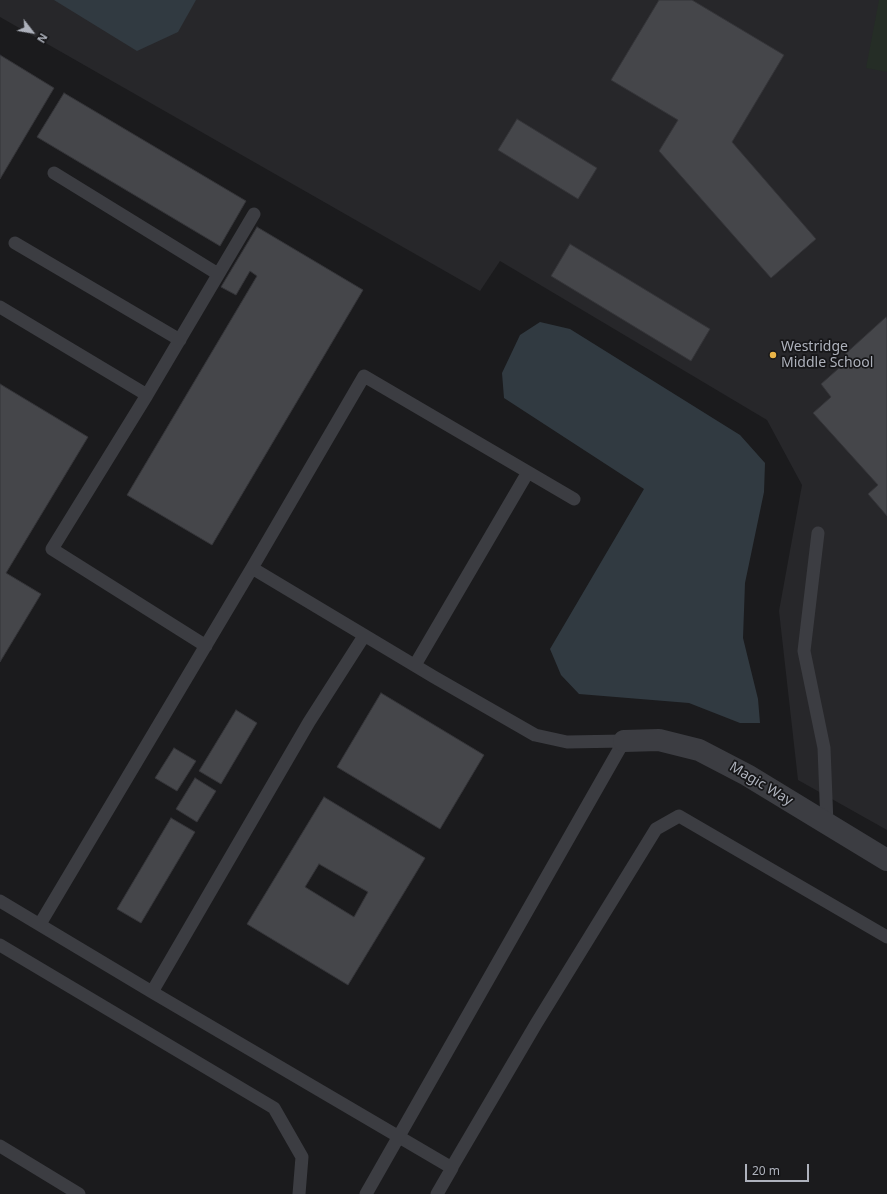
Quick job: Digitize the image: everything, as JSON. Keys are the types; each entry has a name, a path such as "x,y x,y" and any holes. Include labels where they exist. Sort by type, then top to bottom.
{"street":[{"name":"Magic Way","path":"624,741 659,740 699,750 746,775 887,860"}],"lane":[{"path":"54,174 218,274"},
{"path":"206,646 52,548 147,395 254,214"},
{"path":"15,244 180,340"},
{"path":"0,307 147,395"},
{"path":"40,924 206,646 364,376 574,499"},
{"path":"414,665 528,472"},
{"path":"818,532 804,651 824,748 827,824"},
{"path":"252,568 364,636 535,735 566,742 624,741"},
{"path":"152,992 310,722 364,636"},
{"path":"366,1194 624,741"},
{"path":"437,1194 540,1017 656,829 679,816 887,937"},
{"path":"0,901 152,992 452,1167"},
{"path":"0,945 274,1108 302,1157 299,1194"},
{"path":"0,1146 79,1194"}],"shaded area":[{"name":"Westridge Middle School","path":"0,0 887,0 887,830 798,780 779,611 802,485 767,420 500,261 480,291 0,17"},
{"path":"54,0 196,0 178,32 137,51"},
{"path":"879,0 887,0 887,72 866,68"},
{"path":"540,322 570,329 740,435 765,463 764,492 745,583 743,638 758,699 760,723 740,723 689,703 579,694 561,675 550,649 644,489 504,398 502,373 520,335"}],"building":[{"path":"659,0 692,0 784,55 732,142 816,239 771,278 659,151 678,120 611,80"},
{"path":"0,55 54,88 0,179"},
{"path":"64,93 246,201 220,246 37,137"},
{"path":"517,119 597,168 578,199 498,150"},
{"path":"257,227 363,290 212,545 127,495 257,276 250,271 236,295 221,287"},
{"path":"570,244 710,329 691,361 551,276"},
{"path":"886,317 887,516 868,494 878,485 813,413 831,397 821,384 847,361 843,356"},
{"path":"0,384 88,437 6,573 41,594 0,662"},
{"path":"381,693 484,755 440,829 337,767"},
{"path":"236,710 257,723 221,784 199,771"},
{"path":"174,748 196,761 177,791 155,778"},
{"path":"195,778 216,791 197,822 176,809"},
{"path":"324,797 425,858 348,985 247,924","holes":["319,864 368,892 354,917 305,887"]},
{"path":"171,818 195,832 141,923 117,909"}],"place":[{"name":"Westridge Middle School","path":"773,355"}]}
